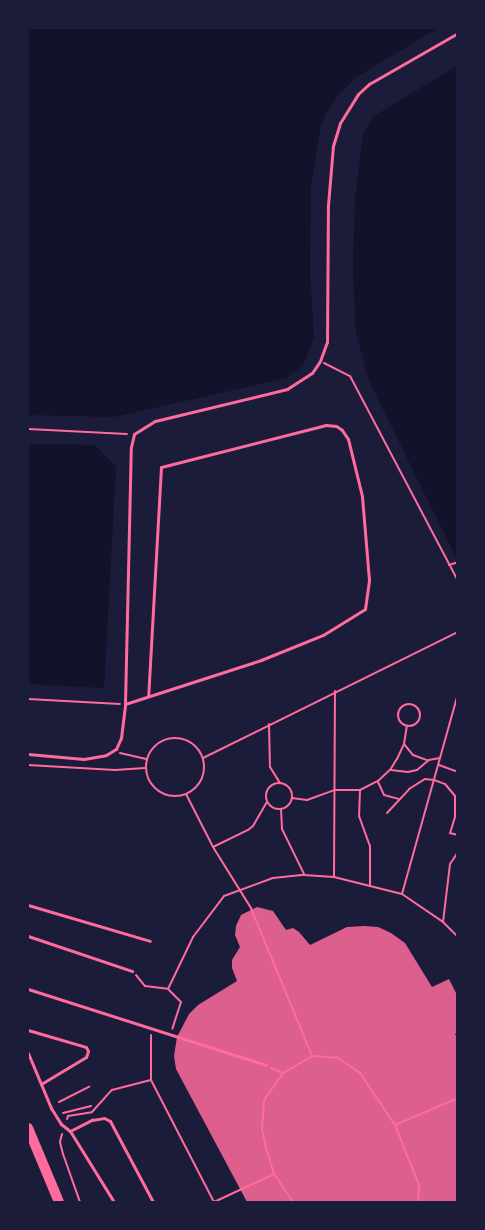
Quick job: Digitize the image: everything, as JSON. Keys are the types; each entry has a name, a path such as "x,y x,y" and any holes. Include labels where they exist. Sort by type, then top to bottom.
{"highway":[{"path":"28,1128 59,1202"},
{"path":"49,1177 54,1202"}],"lane":[{"path":"28,754 96,758 116,748 121,738 125,704 131,447 134,434 155,421 287,389 312,373 320,361 328,342 328,205 333,146 340,123 358,94 369,84 458,33"},
{"path":"125,704 261,660 323,635 365,610 369,580 362,496 348,439 342,430 336,426 326,425 161,467 148,696"},
{"path":"28,905 150,940"},
{"path":"28,936 132,971"},
{"path":"28,989 266,1065"},
{"path":"28,1030 86,1047 88,1051 86,1057 41,1084"},
{"path":"28,1053 51,1108 61,1124 70,1131 114,1202"},
{"path":"70,1131 92,1120 104,1118 110,1121 153,1202"}],"path":[{"path":"320,361 350,376 458,581"},
{"path":"28,428 134,434"},
{"path":"449,565 458,562"},
{"path":"202,758 458,632"},
{"path":"334,876 335,691"},
{"path":"402,894 458,694"},
{"path":"28,699 125,704"},
{"path":"411,704 418,708 420,715 418,723 406,726 400,722 397,714 404,705 411,704"},
{"path":"269,724 270,768 280,783 290,790 292,798 288,805 281,809 273,808 267,802 265,794 269,787 280,783"},
{"path":"292,798 307,800 334,790 360,790 378,781 390,770 404,744 406,726"},
{"path":"174,738 192,743 202,758 203,775 200,783 186,794 170,796 156,790 147,776 145,768 147,759 157,744 174,738"},
{"path":"404,744 413,755 429,760 440,758"},
{"path":"116,748 119,753 147,759"},
{"path":"390,770 398,772 417,770 429,760"},
{"path":"438,764 458,772"},
{"path":"28,765 115,770 145,768"},
{"path":"387,813 399,799 419,782 434,780 445,784 455,796 455,817 450,834 458,835"},
{"path":"378,781 384,795 399,799"},
{"path":"360,790 359,816 370,846 370,886"},
{"path":"186,794 212,848 251,908 312,1056"},
{"path":"212,848 253,826 267,802"},
{"path":"281,809 282,829 304,875"},
{"path":"443,922 450,864 458,852"},
{"path":"168,989 193,937 224,896 274,878 304,875 334,876 402,894 443,922 458,937"},
{"path":"132,971 145,986 168,989 181,1002 172,1022"},
{"path":"151,1034 151,1080 214,1202 274,1174"},
{"path":"293,1202 274,1174 266,1148 262,1129 264,1100 283,1073 312,1056 338,1058 360,1073 395,1125 419,1185 418,1202"},
{"path":"266,1065 283,1073"},
{"path":"59,1102 88,1087"},
{"path":"395,1125 458,1098"},
{"path":"63,1113 91,1106"}],"shaded area":[{"path":"28,28 438,28 358,76 340,93 326,113 320,130 311,186 310,272 314,337 304,364 287,378 114,417 28,415"},
{"path":"457,66 458,554 455,555 369,381 356,333 353,269 355,201 363,134 374,116"},
{"path":"28,444 95,445 116,467 104,688 28,684"}],"building":[{"path":"257,907 273,911 286,930 293,928 310,945 347,927 378,927 405,943 432,987 449,979 458,997 458,1033 455,1034 458,1039 458,1202 247,1202 176,1069 174,1056 177,1037 189,1014 198,1005 237,981 232,968 232,960 240,947 235,935 236,926 241,915"}]}
